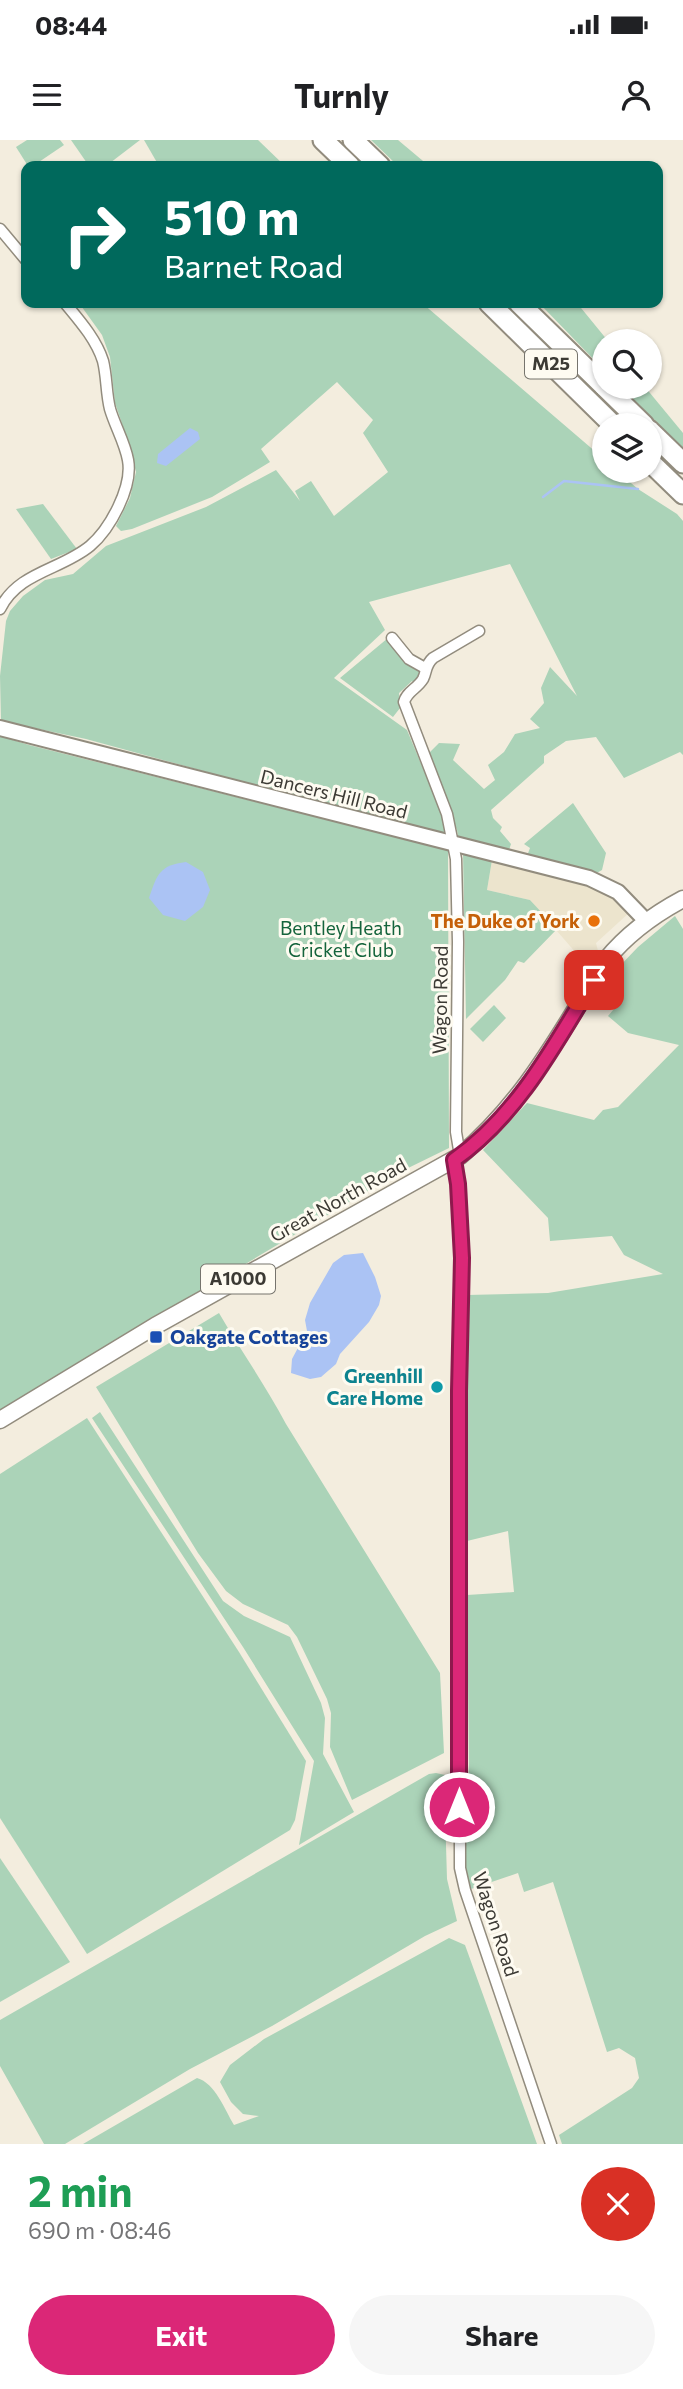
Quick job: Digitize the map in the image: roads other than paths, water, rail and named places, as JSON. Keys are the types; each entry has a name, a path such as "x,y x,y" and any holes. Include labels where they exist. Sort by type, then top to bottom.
{"highway":[{"path":"323,140 345,161"},
{"path":"353,140 375,161"},
{"name":"M25","path":"493,308 601,413"},
{"name":"M25","path":"524,308 592,374"},
{"name":"M25","path":"617,399 632,413"},
{"path":"662,443 683,463"},
{"path":"662,474 683,494"}],"main road":[{"name":"A1000","path":"646,921 683,898"},
{"name":"Great North Road","path":"0,1420 155,1326 457,1158 493,1126 530,1082 607,960 618,946 646,921"}],"street":[{"path":"0,229 21,254"},
{"path":"0,609 6,598 26,580 74,559 93,543 110,522 128,477 129,461 110,408 100,355 87,330 69,308"},
{"path":"392,638 409,659 425,668 433,658 479,631"},
{"name":"Wagon Road","path":"425,668 422,680 404,698 422,753 447,814 454,844 458,942 456,1132 462,1258 459,1379 460,1868 465,1890 551,2144"},
{"name":"Dancers Hill Road","path":"0,728 600,882 618,892 646,921"}],"water":[{"path":"190,428 198,432 200,439 166,466 157,463 158,454"},
{"path":"186,862 203,872 210,890 203,907 185,921 163,915 149,898 154,883 165,868"},
{"path":"363,1253 381,1296 369,1322 340,1354 336,1364 321,1377 310,1379 291,1373 292,1359 307,1331 305,1320 310,1303 333,1263 344,1255"}],"waterway":[{"path":"543,497 564,481 638,489"}],"place":[{"name":"The Duke of York","path":"594,921"},
{"name":"Oakgate Cottages","path":"156,1337"},
{"name":"Greenhill Care Home","path":"437,1387"}],"park label":[{"name":"Bentley Heath Cricket Club","path":"341,939"}]}
